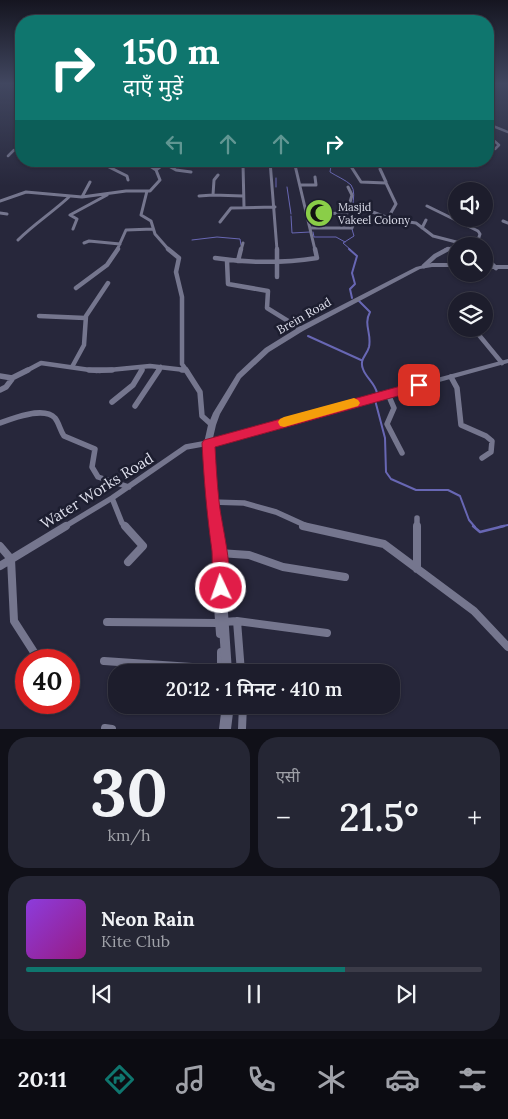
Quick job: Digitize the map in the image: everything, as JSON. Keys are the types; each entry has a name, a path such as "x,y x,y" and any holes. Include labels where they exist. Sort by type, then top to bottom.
{"street":[{"path":"494,126 508,132"},
{"path":"494,141 499,145 495,149"},
{"path":"8,156 15,151"},
{"path":"109,167 126,175 128,180"},
{"path":"0,201 26,192 47,192 82,197 131,190 152,190 160,178 156,170 150,167"},
{"path":"156,170 161,167"},
{"path":"172,167 176,170 190,172"},
{"path":"243,167 244,207"},
{"path":"271,167 275,207 277,277"},
{"path":"215,258 227,261 276,261 317,258 296,167"},
{"path":"352,168 360,182 386,182"},
{"path":"380,169 396,204 388,218"},
{"path":"213,195 214,180 218,175"},
{"path":"300,185 316,185 315,176"},
{"path":"82,197 90,182"},
{"path":"308,214 346,213 350,209 352,195 348,187"},
{"path":"146,191 143,197 145,206 141,215 151,221 153,229 163,245 176,254 179,259 176,272 182,292 181,358 185,370 195,381 200,392 202,416 212,425"},
{"path":"73,230 77,219 70,215 110,194"},
{"path":"18,240 36,222 52,213 70,196"},
{"path":"200,196 243,196"},
{"path":"427,206 478,231 480,234 479,237"},
{"path":"220,222 229,208 275,207"},
{"path":"350,209 370,211 388,218 416,223 436,238 448,241"},
{"path":"0,214 7,214"},
{"path":"422,228 426,220"},
{"path":"503,221 508,223"},
{"path":"310,228 351,227"},
{"path":"76,288 107,265 128,230 153,229"},
{"path":"84,243 89,241 120,244"},
{"path":"238,261 243,243"},
{"path":"424,266 435,256 448,249"},
{"path":"227,261 228,284 268,291 267,308 301,329"},
{"name":"Brein Road","path":"226,664 221,622 220,553 212,502 208,443 212,425 233,384 246,368 267,350 301,329 396,278 424,266 448,265"},
{"path":"493,265 496,268"},
{"path":"493,268 508,267"},
{"path":"72,367 84,345 85,318 108,283"},
{"path":"39,316 85,318"},
{"path":"208,443 505,362 482,337"},
{"path":"0,390 6,387 12,379 41,363 107,371 143,367 185,370"},
{"path":"112,402 133,385 143,367"},
{"path":"135,406 160,367"},
{"path":"0,376 12,379"},
{"path":"451,377 457,388 461,425 486,436 492,442 490,452 482,458"},
{"path":"388,394 394,408 387,424 402,453"},
{"path":"0,423 32,414 53,415 64,436 95,449 92,467 98,477 129,487"},
{"name":"Water Works Road","path":"0,566 112,498 186,447 208,443"},
{"path":"112,498 122,524 143,546 128,562"},
{"path":"212,502 231,501 244,503 276,512 303,526 379,542 474,611 508,647"},
{"path":"417,518 417,569"},
{"path":"0,546 12,559 14,621 32,649"},
{"path":"220,553 249,555 283,567 345,577"},
{"path":"237,621 240,664"},
{"path":"107,622 237,621 327,633"},
{"path":"104,661 221,669 221,622"},
{"path":"225,729 227,714"},
{"path":"242,729 243,714"}],"waterway":[{"path":"331,167 330,172 349,183 353,189 351,221 354,236 345,242"},
{"path":"276,178 276,187"},
{"path":"287,187 291,214"},
{"path":"291,216 292,233 310,232"},
{"path":"313,232 314,237 336,237 345,242"},
{"path":"192,240 217,237 240,239 241,245"},
{"path":"345,242 343,243 351,250"},
{"path":"349,249 357,256 352,273 355,284 350,289 352,298"},
{"path":"358,300 370,312 367,321 370,342 362,366 377,393"},
{"path":"308,336 361,360"},
{"path":"375,400 385,438 386,472 391,479 416,490 448,490 460,496 469,520 475,527"},
{"path":"499,527 508,525"},
{"path":"473,526 480,532 504,526"}],"slow traffic":[{"path":"284,422 354,403"}],"place":[{"name":"Masjid Vakeel Colony","path":"319,213"}],"route":[{"path":"221,588 220,553 212,502 208,443 419,385"}]}
